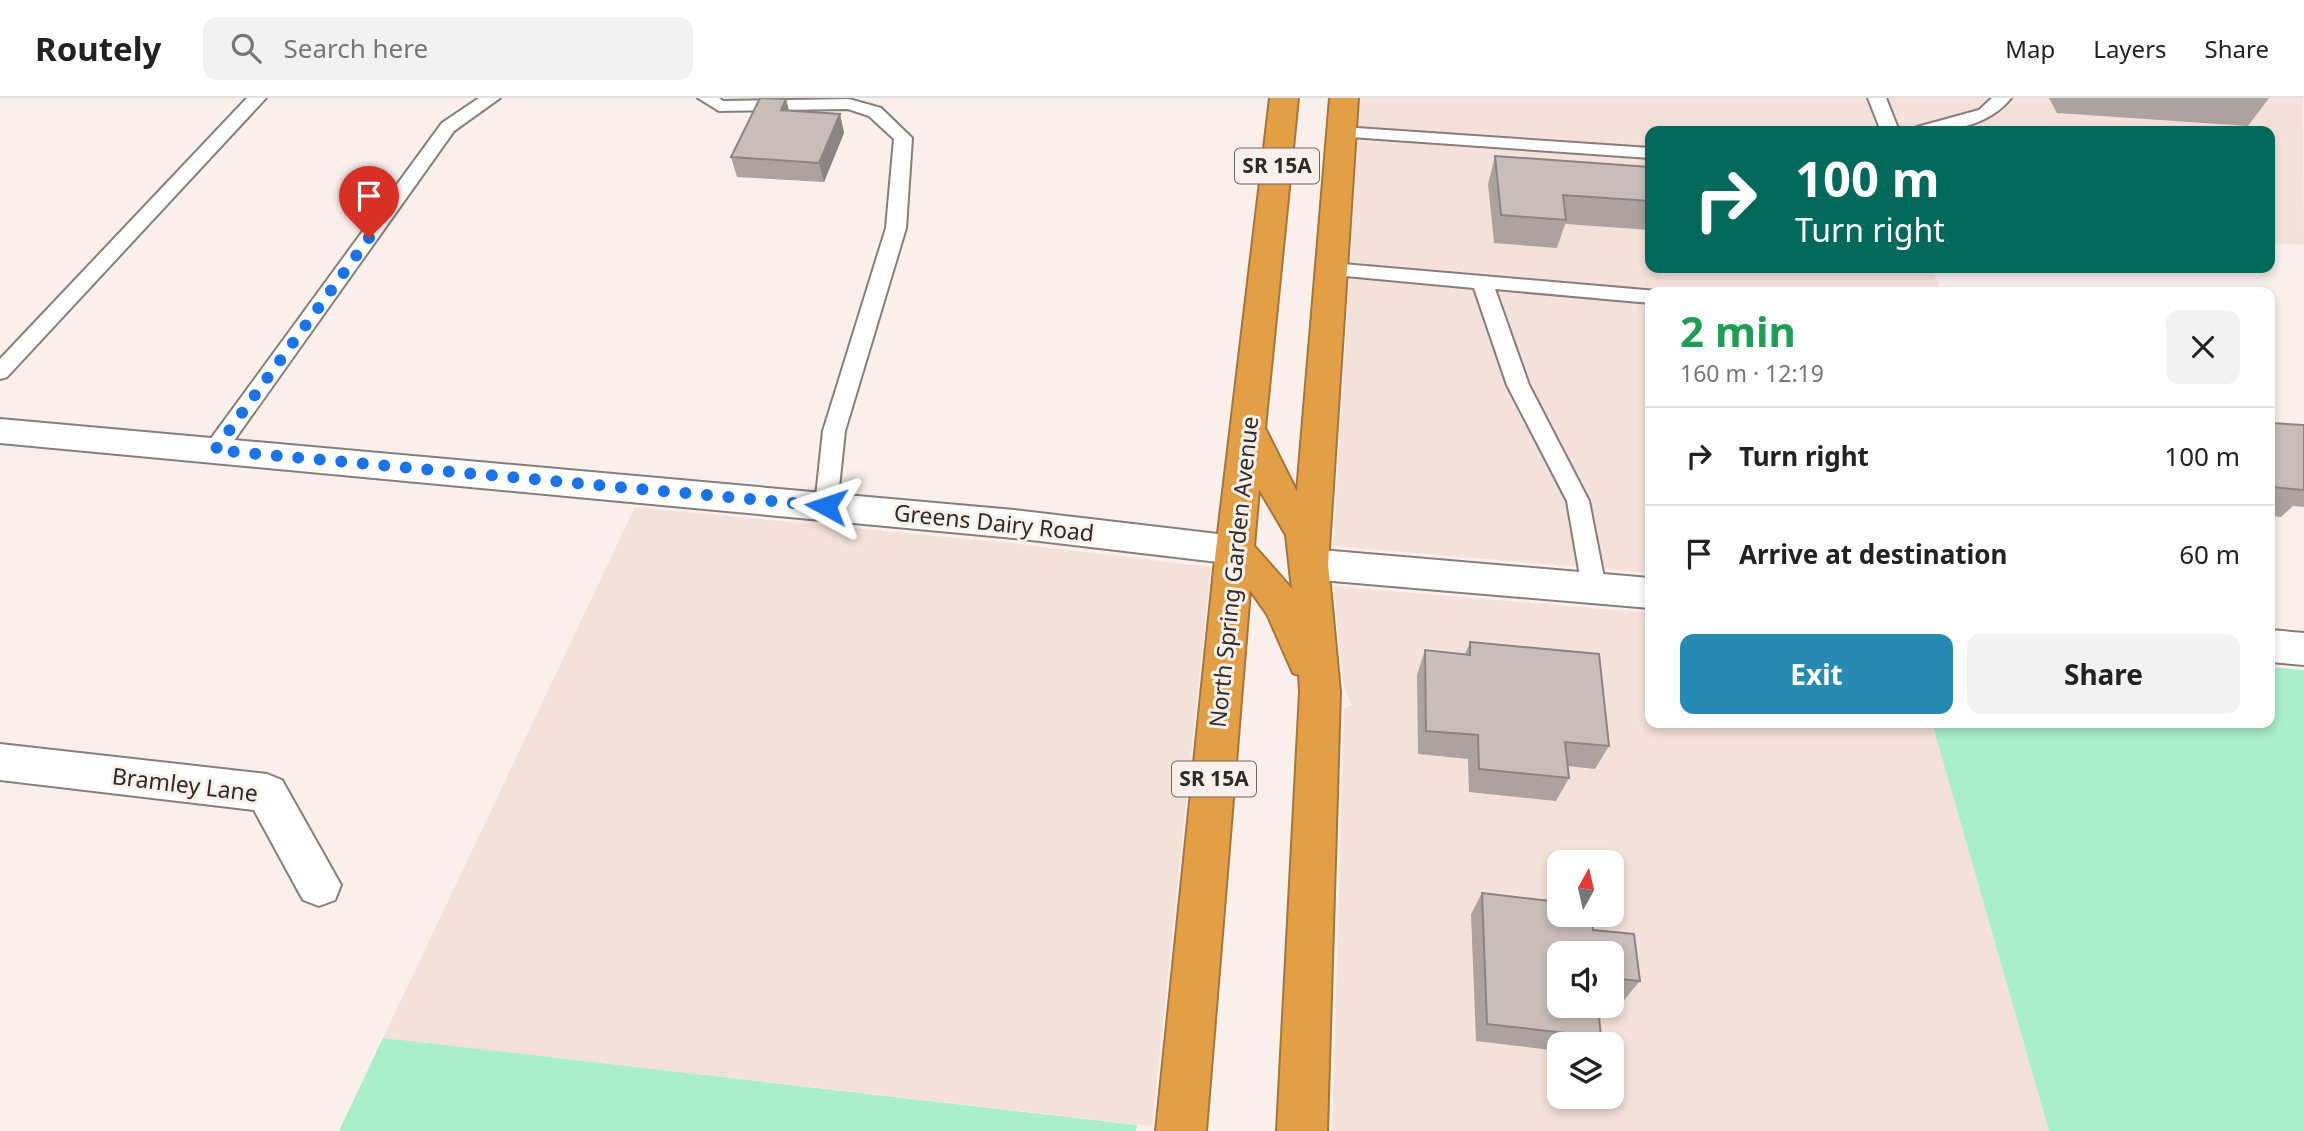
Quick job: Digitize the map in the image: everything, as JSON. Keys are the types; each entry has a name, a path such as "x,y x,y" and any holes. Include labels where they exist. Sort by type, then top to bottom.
{"highway":[{"name":"North Spring Garden Avenue","path":"1181,1131 1235,550 1284,98"},
{"name":"SR 15A","path":"1302,1131 1320,692 1309,564 1344,98"},
{"path":"1248,427 1286,507 1304,532 1309,564"},
{"path":"1235,550 1263,579 1283,606 1320,692"}],"street":[{"name":"Greens Dairy Road","path":"0,430 1014,524 1235,550"},
{"path":"1309,564 1645,593"},
{"path":"2275,646 2304,649"},
{"name":"Bramley Lane","path":"0,762 267,793 318,885"}],"lane":[{"path":"0,372 257,98"},
{"path":"215,450 448,127 491,98"},
{"path":"707,98 719,106 849,104 875,113 903,138 897,228 834,431 826,506"},
{"path":"1877,98 1888,126"},
{"path":"1941,126 1985,114 2002,98"},
{"path":"1342,132 1645,153"},
{"path":"1331,269 1645,296"},
{"path":"1483,283 1518,385 1577,501 1594,588"}],"shaded area":[{"path":"1360,98 2303,98 2304,245 2275,243 2275,126 1645,126 1645,273 1934,273 1939,287 1645,287 1645,573 1333,546"},
{"path":"635,507 1009,543 1211,567 1152,1126 383,1038"},
{"path":"1333,586 1645,613 1645,728 1933,728 2049,1131 1332,1131 1344,709 1352,705 1344,688"}],"green space":[{"path":"2275,667 2304,670 2304,1131 2049,1131 1933,728 2275,728"},
{"path":"383,1038 1137,1125 1136,1131 339,1131"}],"building":[{"path":"760,98 786,99 781,110 840,114 819,163 731,157"},
{"path":"1495,156 1645,167 1645,201 1563,195 1566,220 1501,215"},
{"path":"2275,423 2304,425 2304,490 2275,487"},
{"path":"1470,642 1599,654 1609,746 1565,742 1569,778 1479,769 1478,735 1426,731 1425,650 1470,655"},
{"path":"1482,893 1547,901 1547,928 1593,928 1634,934 1640,981 1624,979 1624,941 1547,941 1547,1018 1599,1018 1601,1032 1557,1032 1487,1024"}],"route":[{"path":"369,238 215,450 826,506"}]}
